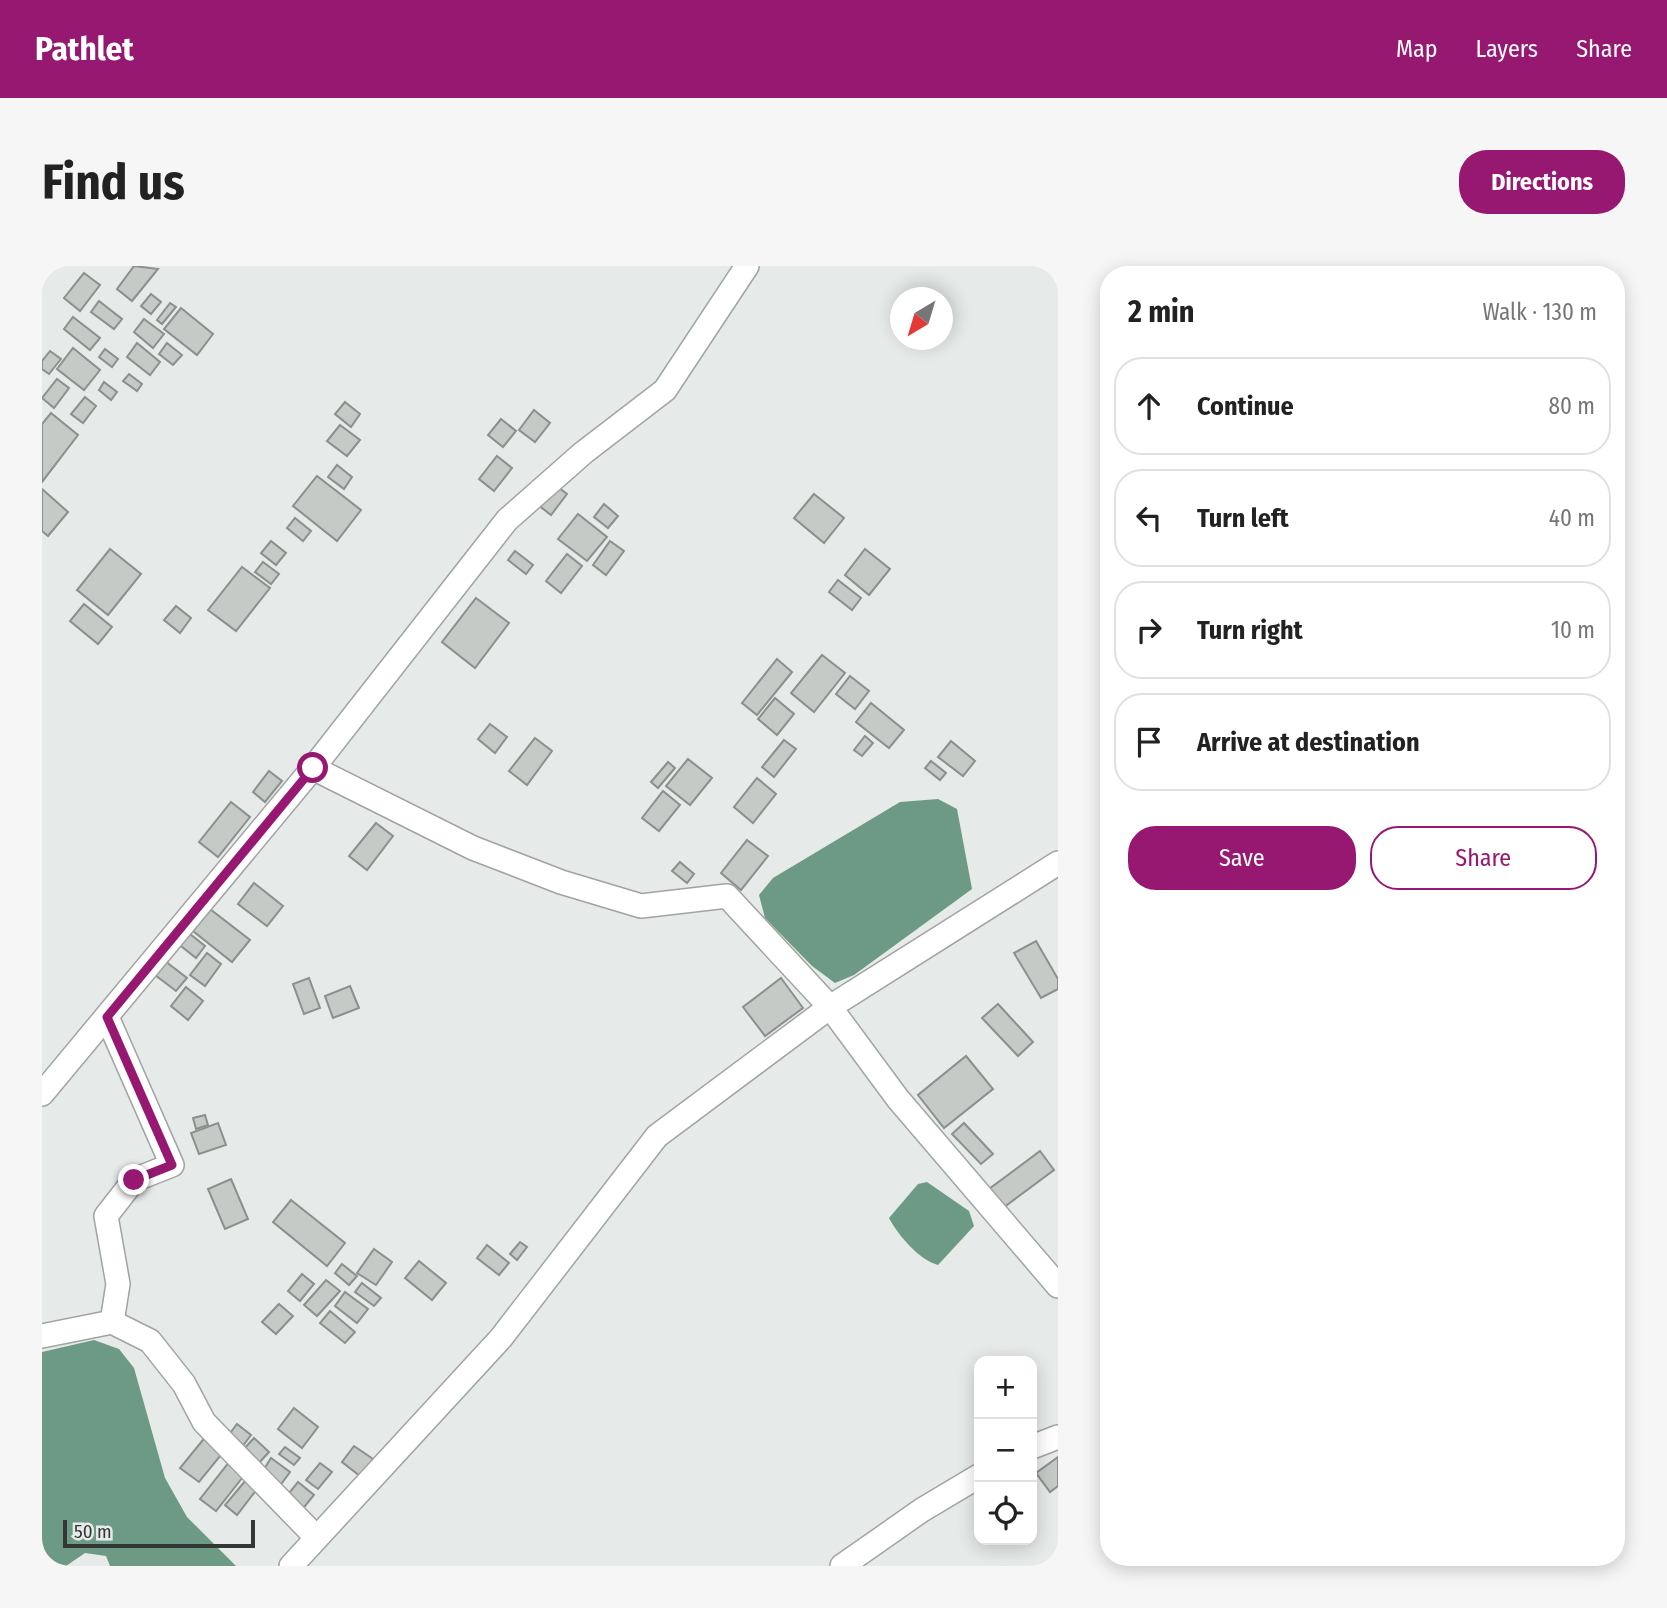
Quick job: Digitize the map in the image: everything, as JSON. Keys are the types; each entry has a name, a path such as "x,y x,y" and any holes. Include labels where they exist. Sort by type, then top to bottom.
{"street":[{"path":"42,1094 313,768 507,520 583,453 665,390 747,266"},
{"path":"313,768 473,848 561,882 640,906 727,896 830,1007 898,1099 1058,1286"},
{"path":"290,1566 500,1338 657,1136 830,1007 1058,863"},
{"path":"107,1017 172,1165 134,1180 106,1216 118,1284 112,1322"},
{"path":"42,1335 112,1322 149,1341 184,1384 204,1422 315,1536"},
{"path":"1037,1445 1058,1437"},
{"path":"842,1566 922,1510 974,1479"}],"shaded area":[{"path":"938,799 957,809 972,889 854,975 835,983 812,966 765,918 759,895 773,878 900,802"},
{"path":"927,1182 969,1211 974,1226 938,1265 910,1246 889,1218 918,1184"},
{"path":"94,1340 119,1349 134,1368 165,1478 187,1517 236,1566 110,1566 106,1556 85,1553 66,1566 51,1562 42,1552 42,1352"}],"building":[{"path":"134,266 158,269 132,301 117,289"},
{"path":"84,273 100,285 80,311 64,298"},
{"path":"151,294 161,302 151,314 141,306"},
{"path":"99,301 122,319 114,329 91,312"},
{"path":"170,303 176,307 162,324 157,320"},
{"path":"181,308 213,334 197,355 164,329"},
{"path":"73,317 100,338 90,350 64,329"},
{"path":"144,319 164,334 153,348 134,332"},
{"path":"137,343 160,362 150,375 127,357"},
{"path":"167,343 182,355 173,365 159,354"},
{"path":"73,348 100,370 84,390 57,369"},
{"path":"105,349 118,359 112,367 99,357"},
{"path":"50,351 61,359 49,374 42,369 42,361"},
{"path":"129,374 142,384 137,391 123,381"},
{"path":"57,379 69,388 54,408 42,398"},
{"path":"104,382 117,392 111,400 99,390"},
{"path":"85,397 96,406 83,423 71,414"},
{"path":"345,402 360,414 351,427 335,414"},
{"path":"534,410 550,423 535,442 519,430"},
{"path":"51,413 78,435 42,482 42,424"},
{"path":"501,419 516,431 503,447 488,435"},
{"path":"340,425 360,440 347,456 327,441"},
{"path":"497,456 512,468 494,491 479,479"},
{"path":"337,465 352,477 344,489 328,477"},
{"path":"317,476 361,510 337,541 293,506"},
{"path":"554,484 567,494 551,515 538,505"},
{"path":"42,489 68,512 48,536 42,531"},
{"path":"814,494 844,518 824,543 794,518"},
{"path":"604,504 618,516 608,528 594,517"},
{"path":"578,514 607,537 587,561 558,539"},
{"path":"295,518 311,531 303,541 287,528"},
{"path":"271,541 286,553 276,565 261,553"},
{"path":"610,541 624,551 606,575 593,565"},
{"path":"110,549 141,574 108,615 77,590"},
{"path":"865,549 890,569 869,595 845,575"},
{"path":"515,551 533,565 526,574 508,560"},
{"path":"567,554 582,566 561,593 546,581"},
{"path":"263,562 279,574 271,584 255,572"},
{"path":"242,567 270,588 236,631 208,610"},
{"path":"838,580 861,598 852,610 829,592"},
{"path":"476,598 509,623 475,668 442,642"},
{"path":"84,604 112,627 98,644 70,621"},
{"path":"176,606 191,618 180,633 164,620"},
{"path":"822,655 845,673 814,712 791,693"},
{"path":"777,659 792,672 757,715 742,703"},
{"path":"850,676 869,691 855,709 836,694"},
{"path":"775,698 794,714 777,735 758,719"},
{"path":"871,703 904,730 889,748 856,722"},
{"path":"490,724 507,737 495,753 478,739"},
{"path":"865,736 873,743 862,756 854,750"},
{"path":"535,738 552,751 527,785 509,771"},
{"path":"784,740 796,749 774,777 762,767"},
{"path":"951,741 975,761 963,776 938,757"},
{"path":"688,759 712,778 690,805 666,786"},
{"path":"931,761 946,773 940,780 925,768"},
{"path":"668,762 675,768 658,788 651,782"},
{"path":"269,771 282,781 265,802 253,792"},
{"path":"757,778 776,794 753,823 734,807"},
{"path":"663,791 680,805 659,831 642,818"},
{"path":"231,802 250,817 218,857 199,842"},
{"path":"376,823 393,836 367,870 349,856"},
{"path":"747,840 768,856 741,890 721,873"},
{"path":"680,862 694,874 687,883 672,871"},
{"path":"254,883 283,906 267,926 238,904"},
{"path":"210,909 250,940 232,962 193,931"},
{"path":"185,930 205,946 196,958 176,942"},
{"path":"1036,941 1058,979 1058,989 1041,998 1014,953"},
{"path":"207,953 221,964 205,986 190,975"},
{"path":"165,961 187,978 176,991 155,975"},
{"path":"309,978 320,1008 304,1014 293,984"},
{"path":"781,978 803,1008 765,1036 743,1007"},
{"path":"350,986 359,1008 333,1018 325,996"},
{"path":"186,987 203,1001 188,1020 171,1006"},
{"path":"998,1004 1033,1042 1018,1056 982,1018"},
{"path":"966,1056 993,1089 944,1128 918,1095"},
{"path":"205,1115 208,1125 196,1129 193,1118"},
{"path":"218,1123 226,1145 199,1154 191,1133"},
{"path":"964,1123 993,1154 981,1164 952,1134"},
{"path":"1040,1151 1054,1170 1003,1208 989,1189"},
{"path":"231,1179 248,1219 225,1229 208,1189"},
{"path":"291,1200 345,1243 327,1266 273,1222"},
{"path":"520,1242 527,1247 517,1260 510,1254"},
{"path":"487,1245 509,1263 499,1275 477,1258"},
{"path":"374,1249 392,1262 376,1285 357,1273"},
{"path":"419,1261 446,1283 432,1300 405,1278"},
{"path":"342,1264 357,1276 349,1285 335,1273"},
{"path":"302,1274 314,1284 300,1301 288,1291"},
{"path":"326,1280 340,1291 317,1316 304,1305"},
{"path":"362,1283 381,1298 374,1306 355,1292"},
{"path":"345,1292 368,1309 357,1323 335,1306"},
{"path":"279,1304 293,1316 276,1334 262,1322"},
{"path":"330,1311 355,1332 345,1343 320,1323"},
{"path":"294,1408 318,1427 302,1448 278,1429"},
{"path":"237,1424 251,1435 242,1447 228,1436"},
{"path":"207,1435 225,1450 199,1482 180,1468"},
{"path":"254,1438 269,1452 258,1464 243,1450"},
{"path":"354,1446 373,1459 360,1476 342,1462"},
{"path":"285,1447 300,1458 294,1465 279,1454"},
{"path":"1058,1457 1058,1486 1050,1492 1037,1472"},
{"path":"271,1458 290,1472 279,1487 261,1474"},
{"path":"230,1461 246,1473 216,1511 200,1499"},
{"path":"320,1463 332,1472 318,1489 306,1480"},
{"path":"246,1480 257,1489 237,1515 225,1505"},
{"path":"298,1482 314,1495 301,1511 285,1498"}],"route":[{"path":"134,1180 172,1165 107,1017 313,768"}]}
